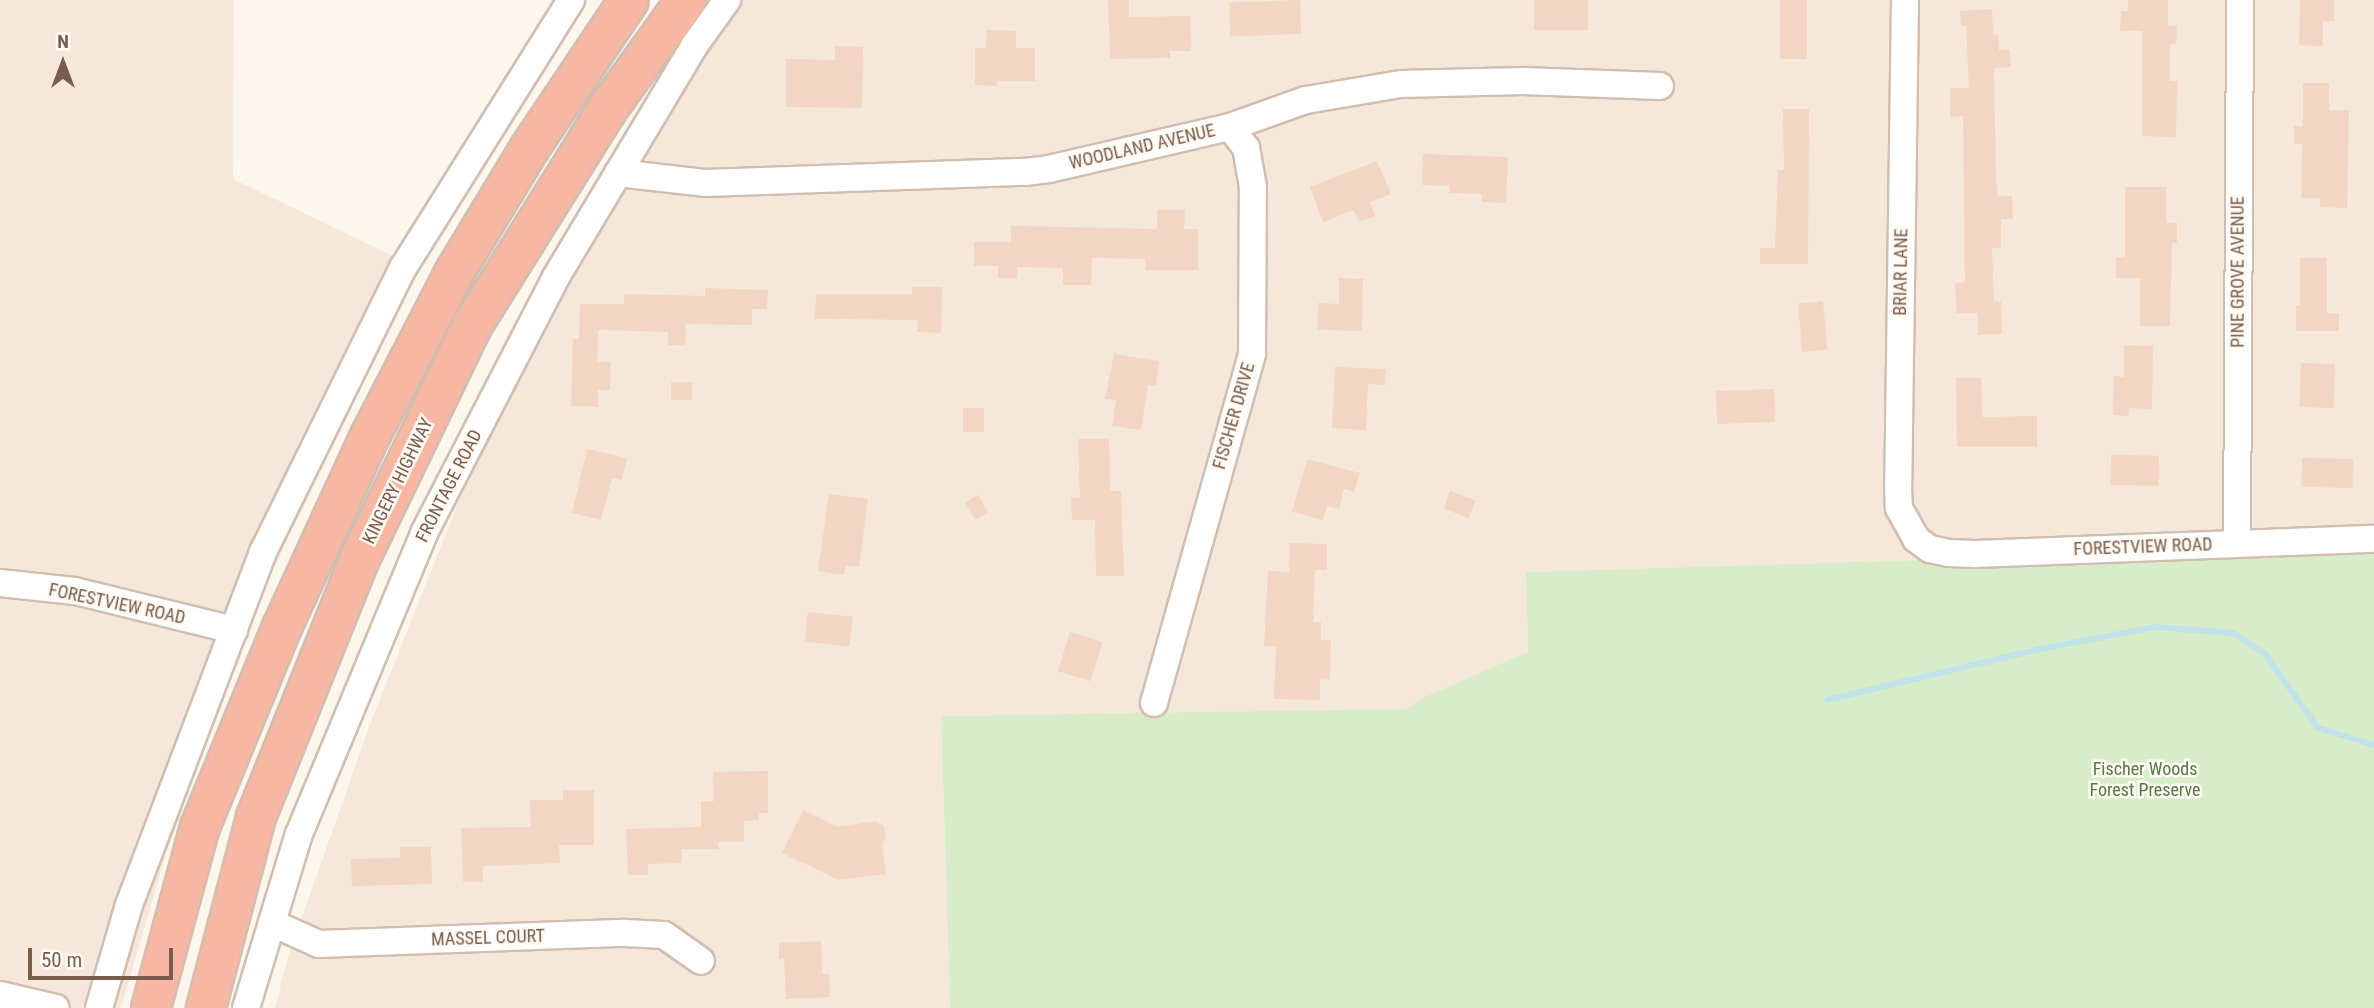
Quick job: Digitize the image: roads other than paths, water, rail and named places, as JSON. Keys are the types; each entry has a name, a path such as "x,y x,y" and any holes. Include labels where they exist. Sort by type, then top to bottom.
{"highway":[{"path":"151,1008 200,827 283,625 370,436 461,262 529,149 629,0"},
{"name":"KINGERY HIGHWAY","path":"206,1008 256,817 359,561 472,326 607,110 686,0"}],"street":[{"path":"99,1008 129,905 263,552 403,268 572,0"},
{"name":"FRONTAGE ROAD","path":"246,1008 299,834 424,533 556,277 694,46 727,0"},
{"name":"BRIAR LANE","path":"1905,0 1898,485 1899,508 1916,538"},
{"name":"PINE GROVE AVENUE","path":"2237,543 2239,0"},
{"name":"WOODLAND AVENUE","path":"618,173 706,183 1025,172 1049,169 1230,127 1306,100 1401,84 1523,81 1660,86"},
{"name":"FISCHER DRIVE","path":"1154,702 1252,354 1253,187 1246,148 1230,127"},
{"name":"FORESTVIEW ROAD","path":"1916,538 1930,549 1949,553 2374,539"},
{"name":"FORESTVIEW ROAD","path":"0,583 75,591 234,630"},
{"name":"MASSEL COURT","path":"272,923 319,944 625,933 664,935 701,961"},
{"path":"0,995 56,1008"}],"waterway":[{"path":"1827,700 2040,649 2155,627 2233,633 2265,654 2318,728 2374,745"}],"park label":[{"name":"Fischer Woods Forest Preserve","path":"2145,780"}]}
